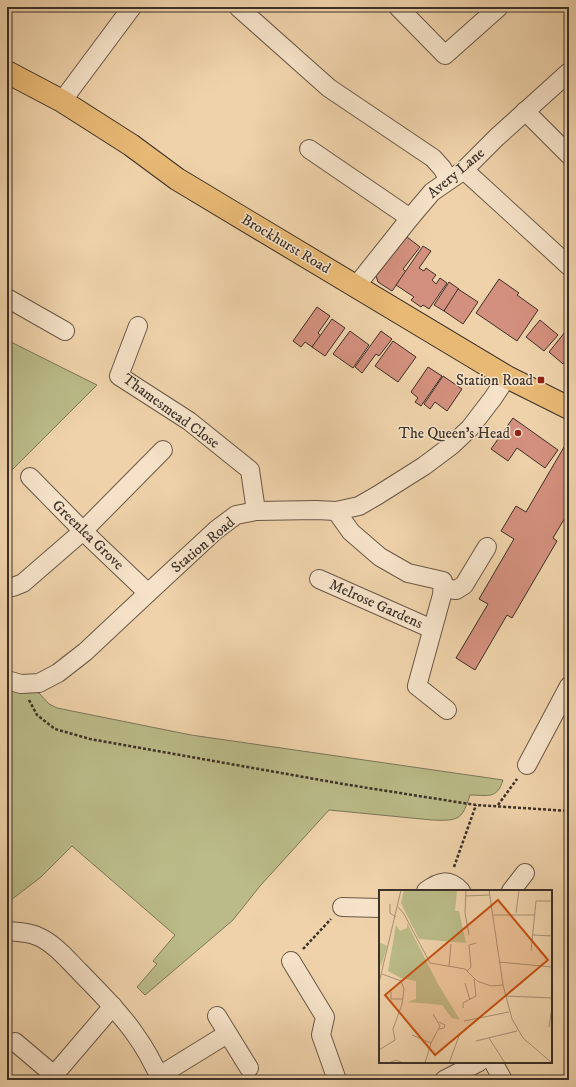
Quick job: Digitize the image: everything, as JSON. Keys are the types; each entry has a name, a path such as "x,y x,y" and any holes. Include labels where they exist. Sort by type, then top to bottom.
{"main road":[{"name":"Brockhurst Road","path":"7,72 62,101 130,145 178,179 507,377 569,408"}],"street":[{"path":"62,101 132,7"},
{"path":"238,7 330,88 433,158 442,168 449,180"},
{"path":"398,7 445,55 499,7"},
{"name":"Avery Lane","path":"356,286 432,192 464,170 525,111 569,72"},
{"path":"525,111 569,155"},
{"path":"309,149 410,218"},
{"path":"464,170 569,266"},
{"path":"7,298 65,331"},
{"name":"Thamesmead Close","path":"138,326 119,376 189,422 250,470 256,511"},
{"name":"Station Road","path":"14,682 39,683 58,673 85,652 216,530 236,515 256,511 336,511 359,506 424,466 452,445 470,428 507,377"},
{"path":"7,587 13,587 23,582 83,531 163,450"},
{"name":"Greenlea Grove","path":"30,477 83,531 148,592"},
{"path":"336,511 351,532 380,557 408,573 443,581 443,588 456,590 464,585 487,547"},
{"name":"Melrose Gardens","path":"319,579 432,629"},
{"name":"Melrose Gardens","path":"443,588 416,686 447,710"},
{"path":"526,765 569,686"},
{"path":"511,890 525,873"},
{"path":"428,890 435,885 454,887"},
{"path":"342,907 379,908"},
{"path":"7,931 26,933 36,936 46,941 61,953 113,1006 137,1037 150,1057 160,1078 227,1034"},
{"path":"292,961 325,1017 321,1035 337,1080"},
{"path":"15,1042 52,1078 113,1006"},
{"path":"217,1016 248,1068"},
{"path":"444,1080 477,1063"},
{"path":"494,1063 503,1080"}],"path":[{"path":"14,682 37,716 55,729 90,739 335,783 476,805 569,811"},
{"path":"497,806 526,765"},
{"path":"454,887 476,805"},
{"path":"292,961 342,907"}],"green space":[{"path":"7,340 97,385 7,475"},
{"path":"7,688 39,693 49,704 57,708 191,735 503,780 498,791 494,794 486,796 470,795 462,814 454,819 432,820 329,810 260,886 233,920 145,995 137,987 157,964 153,961 175,935 72,846 41,877 7,903"}],"building":[{"path":"407,237 420,247 403,269 406,272 392,291 378,282 376,276"},
{"path":"423,246 431,251 419,268 424,271 426,268 436,275 432,280 436,284 440,278 447,283 429,309 423,305 421,307 411,300 414,297 396,285"},
{"path":"499,279 519,293 517,295 538,310 517,341 476,313"},
{"path":"449,282 459,289 444,311 434,305"},
{"path":"458,289 478,302 463,324 444,311"},
{"path":"317,307 330,316 318,333 321,336 312,347 305,342 301,347 293,341"},
{"path":"332,319 345,328 325,356 312,347"},
{"path":"540,320 558,335 544,351 526,337"},
{"path":"569,327 569,356 563,364 549,352"},
{"path":"350,331 369,345 353,368 333,354"},
{"path":"381,331 392,339 379,356 376,354 362,373 355,367"},
{"path":"393,341 416,357 398,382 375,366"},
{"path":"428,367 442,376 421,406 415,402 418,398 411,392"},
{"path":"443,376 462,389 447,411 435,402 430,409 424,404"},
{"name":"The Queen's Head","path":"513,418 558,450 545,468 517,448 508,461 491,449"},
{"path":"567,442 569,444 569,511 553,538 557,541 512,618 507,615 475,670 456,658 488,604 479,599 514,539 501,531 516,506 526,512"}],"place":[{"name":"Station Road","path":"541,380"},
{"name":"The Queen's Head","path":"518,433"}]}
